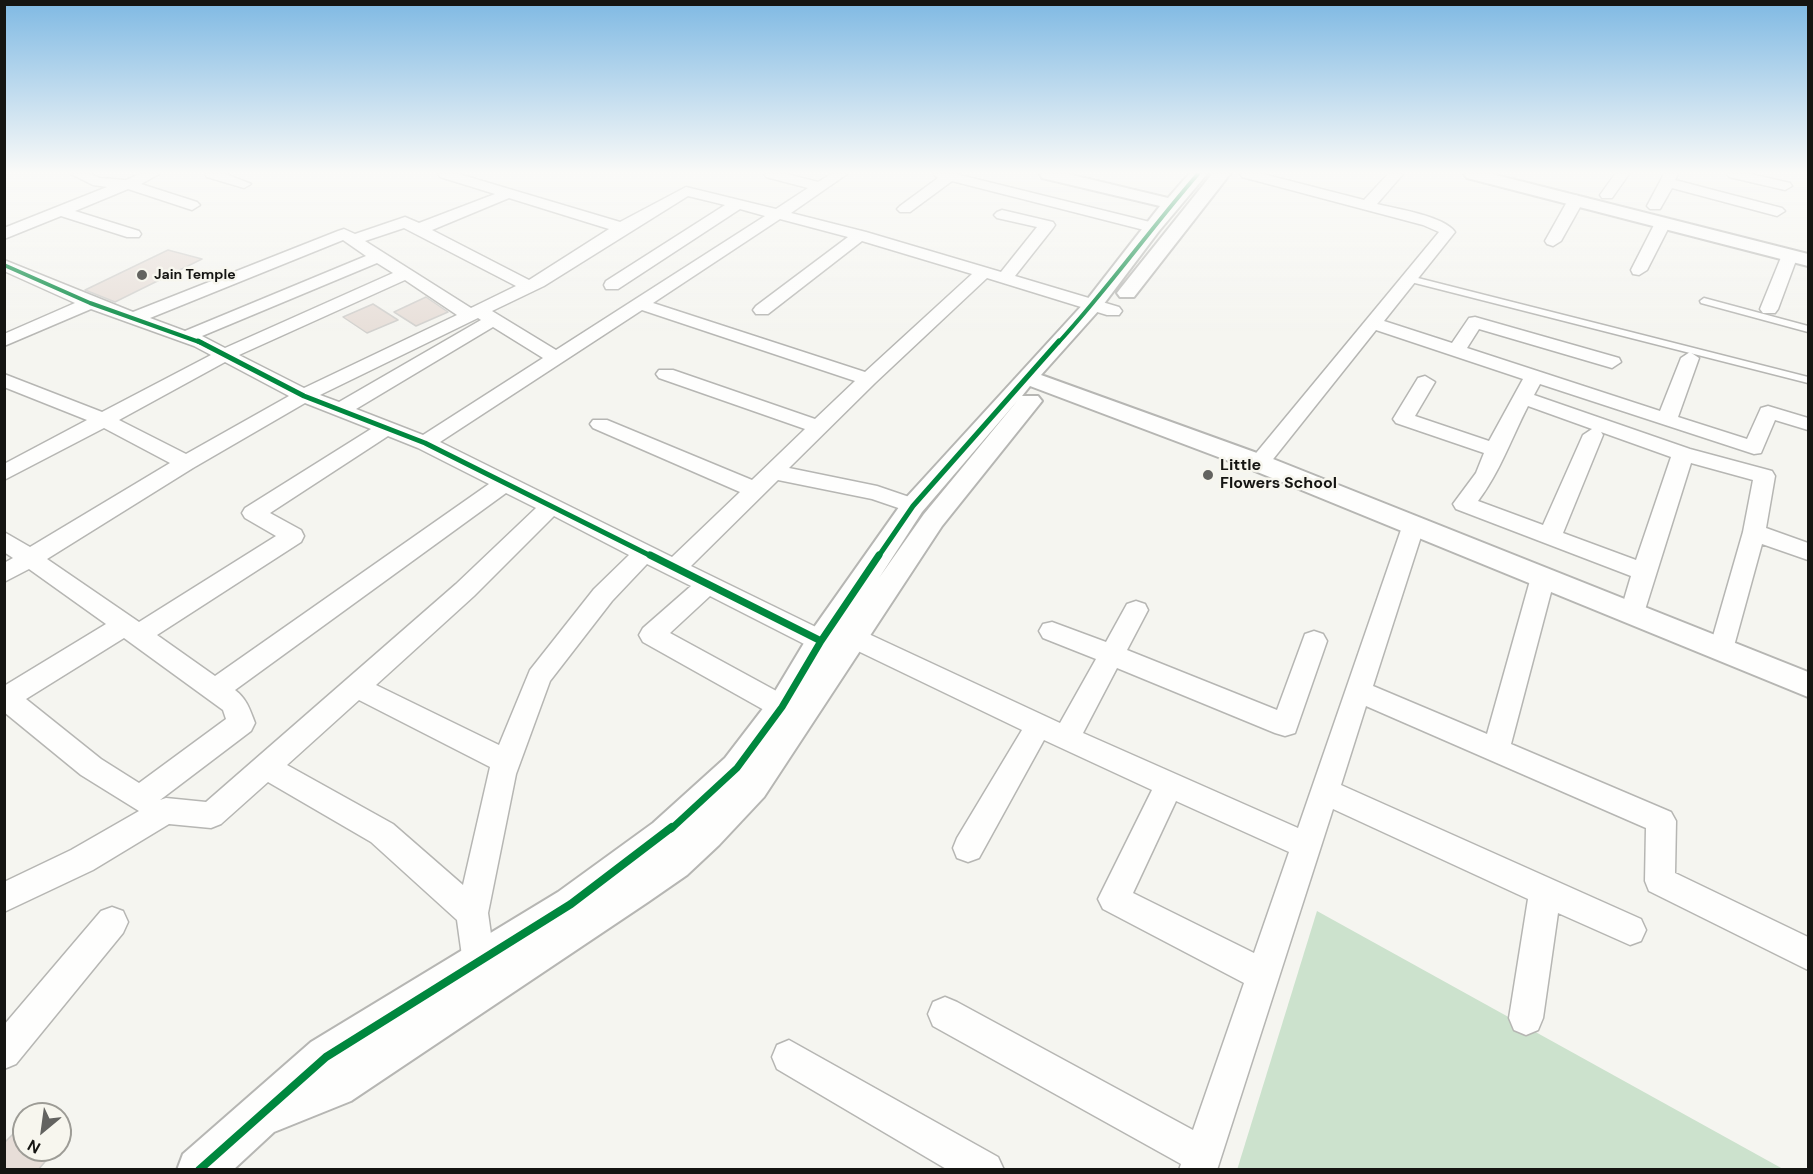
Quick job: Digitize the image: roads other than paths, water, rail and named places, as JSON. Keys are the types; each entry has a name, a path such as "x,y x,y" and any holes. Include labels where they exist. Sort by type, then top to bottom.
{"street":[{"path":"116,229 133,234"},
{"path":"331,229 348,237 405,274 556,358"},
{"path":"135,318 348,237 379,229"},
{"path":"420,229 528,286"},
{"path":"340,410 480,315 621,229"},
{"path":"612,285 699,229"},
{"path":"425,443 755,229"},
{"path":"836,229 1103,308"},
{"path":"1003,280 1044,229"},
{"path":"1103,308 1151,229"},
{"path":"255,1120 336,1086 674,863 707,834 752,787 835,635 913,507 1103,308 1173,229"},
{"path":"1259,463 1445,237 1444,229"},
{"path":"1553,241 1560,229"},
{"path":"1639,270 1654,229"},
{"path":"1704,229 1809,260"},
{"path":"1726,229 1809,246"},
{"path":"762,310 860,235"},
{"path":"1769,309 1790,255"},
{"path":"185,337 377,257"},
{"path":"4,265 90,303 226,354 304,396 425,443 707,585 835,635 1307,846"},
{"path":"4,473 226,354 405,274"},
{"path":"675,568 868,380 982,274"},
{"path":"7,337 90,303"},
{"path":"639,304 868,380"},
{"path":"4,574 33,559 186,463 304,396 480,315"},
{"path":"1456,351 1475,322 1612,362"},
{"path":"1372,323 1754,448 1768,412 1809,424"},
{"path":"1667,420 1690,358"},
{"path":"666,374 819,427"},
{"path":"1534,377 1496,450 1486,476 1464,504 1644,572"},
{"path":"4,380 102,419 186,463"},
{"path":"1035,380 1259,463 1414,524 1809,685"},
{"path":"199,1170 326,1057 571,904 665,834 737,768 835,635 933,520 1035,380"},
{"path":"1425,382 1403,419 1496,450"},
{"path":"1523,398 1683,454 1764,476 1754,532 1722,650"},
{"path":"600,424 755,490"},
{"path":"4,540 33,559 132,630 216,690 234,704 241,723 140,799 91,767 6,699 132,630 293,536 253,513 387,428"},
{"path":"1550,536 1593,435"},
{"path":"1632,613 1683,454"},
{"path":"773,472 877,493 913,507"},
{"path":"216,690 505,483"},
{"path":"4,898 82,861 166,811 211,816 465,590 551,506"},
{"path":"945,1014 1201,1163 1414,524"},
{"path":"1754,532 1809,552"},
{"path":"479,963 472,913 506,762 539,677 603,595 644,553"},
{"path":"1497,750 1543,577"},
{"path":"707,585 652,635 782,707"},
{"path":"1066,738 1136,610"},
{"path":"1052,631 1285,725 1314,641"},
{"path":"356,687 506,762"},
{"path":"1359,691 1661,821 1660,882 1809,954"},
{"path":"968,848 1039,725"},
{"path":"266,767 382,833 472,913"},
{"path":"1169,785 1114,899 1263,975"},
{"path":"1324,791 1630,930"},
{"path":"1526,1018 1545,891"},
{"path":"4,1052 112,922"},
{"path":"789,1057 985,1170"}],"lane":[{"path":"1410,279 1809,380"},
{"path":"1704,301 1809,329"}],"place":[{"name":"Jain Temple","path":"142,275"},
{"name":"Little Flowers School","path":"1208,475"}]}
